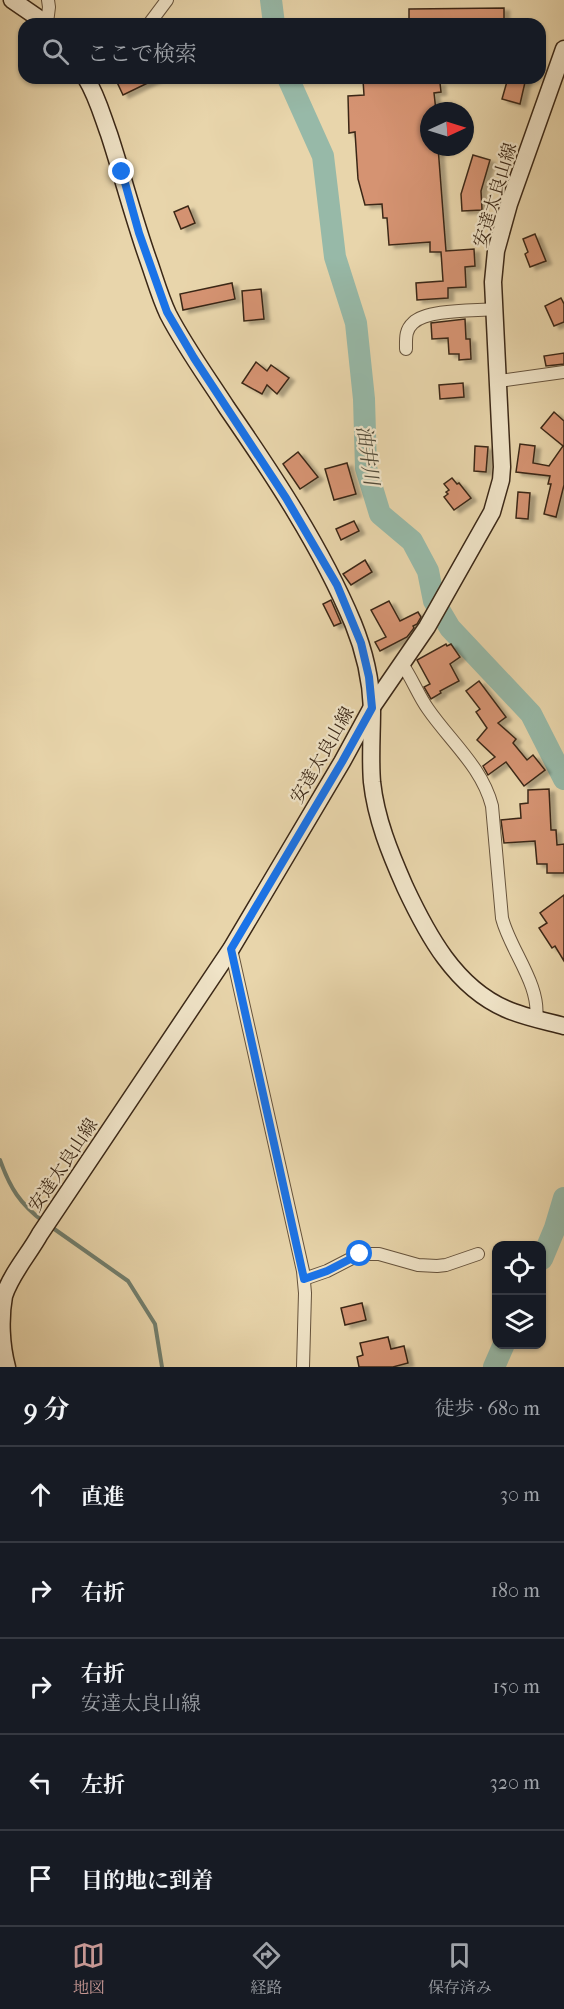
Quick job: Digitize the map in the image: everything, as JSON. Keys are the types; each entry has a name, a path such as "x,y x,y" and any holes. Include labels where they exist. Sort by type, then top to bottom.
{"main road":[{"path":"12,0 38,18"},
{"name":"安達太良山線","path":"7,1367 0,1327 4,1294 46,1225 231,949 372,708 427,627 492,512 501,480 502,446 494,282 496,250 499,234 564,49"},
{"path":"90,84 122,172 139,233 167,312 194,358 286,498 337,585 361,643 369,677 372,708 372,783 379,821 392,859 428,934 448,962 469,984 505,1008 564,1026"}],"street":[{"path":"48,0 48,18"},
{"path":"154,18 167,0"},
{"path":"406,349 406,334 412,323 420,318 435,314 495,309"},
{"path":"499,381 564,372"},
{"path":"402,664 414,680 426,706 478,772 489,793 502,918 529,979 537,1012 536,1019"},
{"path":"231,949 304,1279 303,1367"},
{"path":"304,1279 327,1271 360,1254 379,1254 418,1265 438,1266 478,1254"}],"building":[{"path":"504,8 504,18 409,18 409,9"},
{"path":"118,84 146,84 123,95"},
{"path":"363,84 440,84 441,92 434,93 435,102 420,102 420,156 439,156 446,251 474,249 475,266 465,267 466,287 448,288 448,298 417,300 416,283 443,281 441,252 430,252 430,242 389,245 387,218 383,218 382,204 365,205 358,179 355,132 349,133 348,96 364,95"},
{"path":"506,84 525,84 520,104 502,99"},
{"path":"473,156 490,160 481,191 482,210 462,211 461,194"},
{"path":"188,206 195,223 181,229 174,212"},
{"path":"535,234 546,261 530,267 523,239"},
{"path":"232,283 235,299 183,310 180,294"},
{"path":"261,289 264,319 244,321 242,291"},
{"path":"561,298 564,304 564,322 554,326 545,306"},
{"path":"465,319 466,339 470,339 471,359 459,360 459,354 449,354 448,338 432,339 431,323"},
{"path":"564,353 564,364 546,366 544,356"},
{"path":"256,362 267,371 271,365 289,378 277,394 267,385 262,394 242,383"},
{"path":"463,383 464,397 440,399 439,385"},
{"path":"554,412 564,421 564,485 556,517 544,514 551,484 548,484 550,476 516,472 520,444 535,446 533,463 549,466 563,446 541,428"},
{"path":"475,446 488,447 486,472 474,471"},
{"path":"298,452 318,477 300,489 283,464"},
{"path":"347,463 356,494 334,500 325,469"},
{"path":"452,478 471,498 454,510 444,497 449,490 444,484"},
{"path":"518,492 530,493 528,519 516,518"},
{"path":"354,521 359,531 341,540 336,529"},
{"path":"365,560 372,572 351,585 343,574"},
{"path":"331,600 341,623 334,626 323,604"},
{"path":"389,601 400,621 418,612 421,617 407,637 380,651 375,642 386,637 371,610"},
{"path":"446,644 447,646 451,644 460,657 450,664 459,681 440,691 441,693 431,699 424,687 430,684 417,660"},
{"path":"479,681 506,717 498,723 516,739 513,743 527,760 533,755 545,770 524,786 506,762 488,775 483,766 495,757 477,740 487,728 476,712 480,709 466,691"},
{"path":"549,789 551,830 556,830 557,845 564,844 564,873 547,873 547,864 537,864 535,841 504,843 501,820 521,818 520,804 528,803 528,790"},
{"path":"564,895 564,961 555,946 552,948 539,928 547,923 540,913"},
{"path":"362,1303 366,1320 345,1325 341,1308"},
{"path":"388,1337 391,1349 404,1346 408,1363 393,1367 359,1367 357,1357 363,1355 360,1343"}],"waterway":[{"name":"油井川","path":"271,0 273,18"},
{"name":"油井川","path":"291,84 323,156 335,257 356,323 364,399 366,468 380,514 412,541 428,571 434,601 450,628 531,714 564,779"},
{"path":"0,1160 17,1195 28,1209 44,1222"},
{"name":"油井川","path":"546,1249 564,1198"},
{"path":"50,1226 128,1281 155,1324 162,1367"},
{"name":"油井川","path":"494,1367 502,1349"}],"route":[{"path":"122,172 139,233 167,312 194,358 286,498 337,585 361,643 369,677 372,708 231,949 304,1279 327,1271 360,1254"}]}
